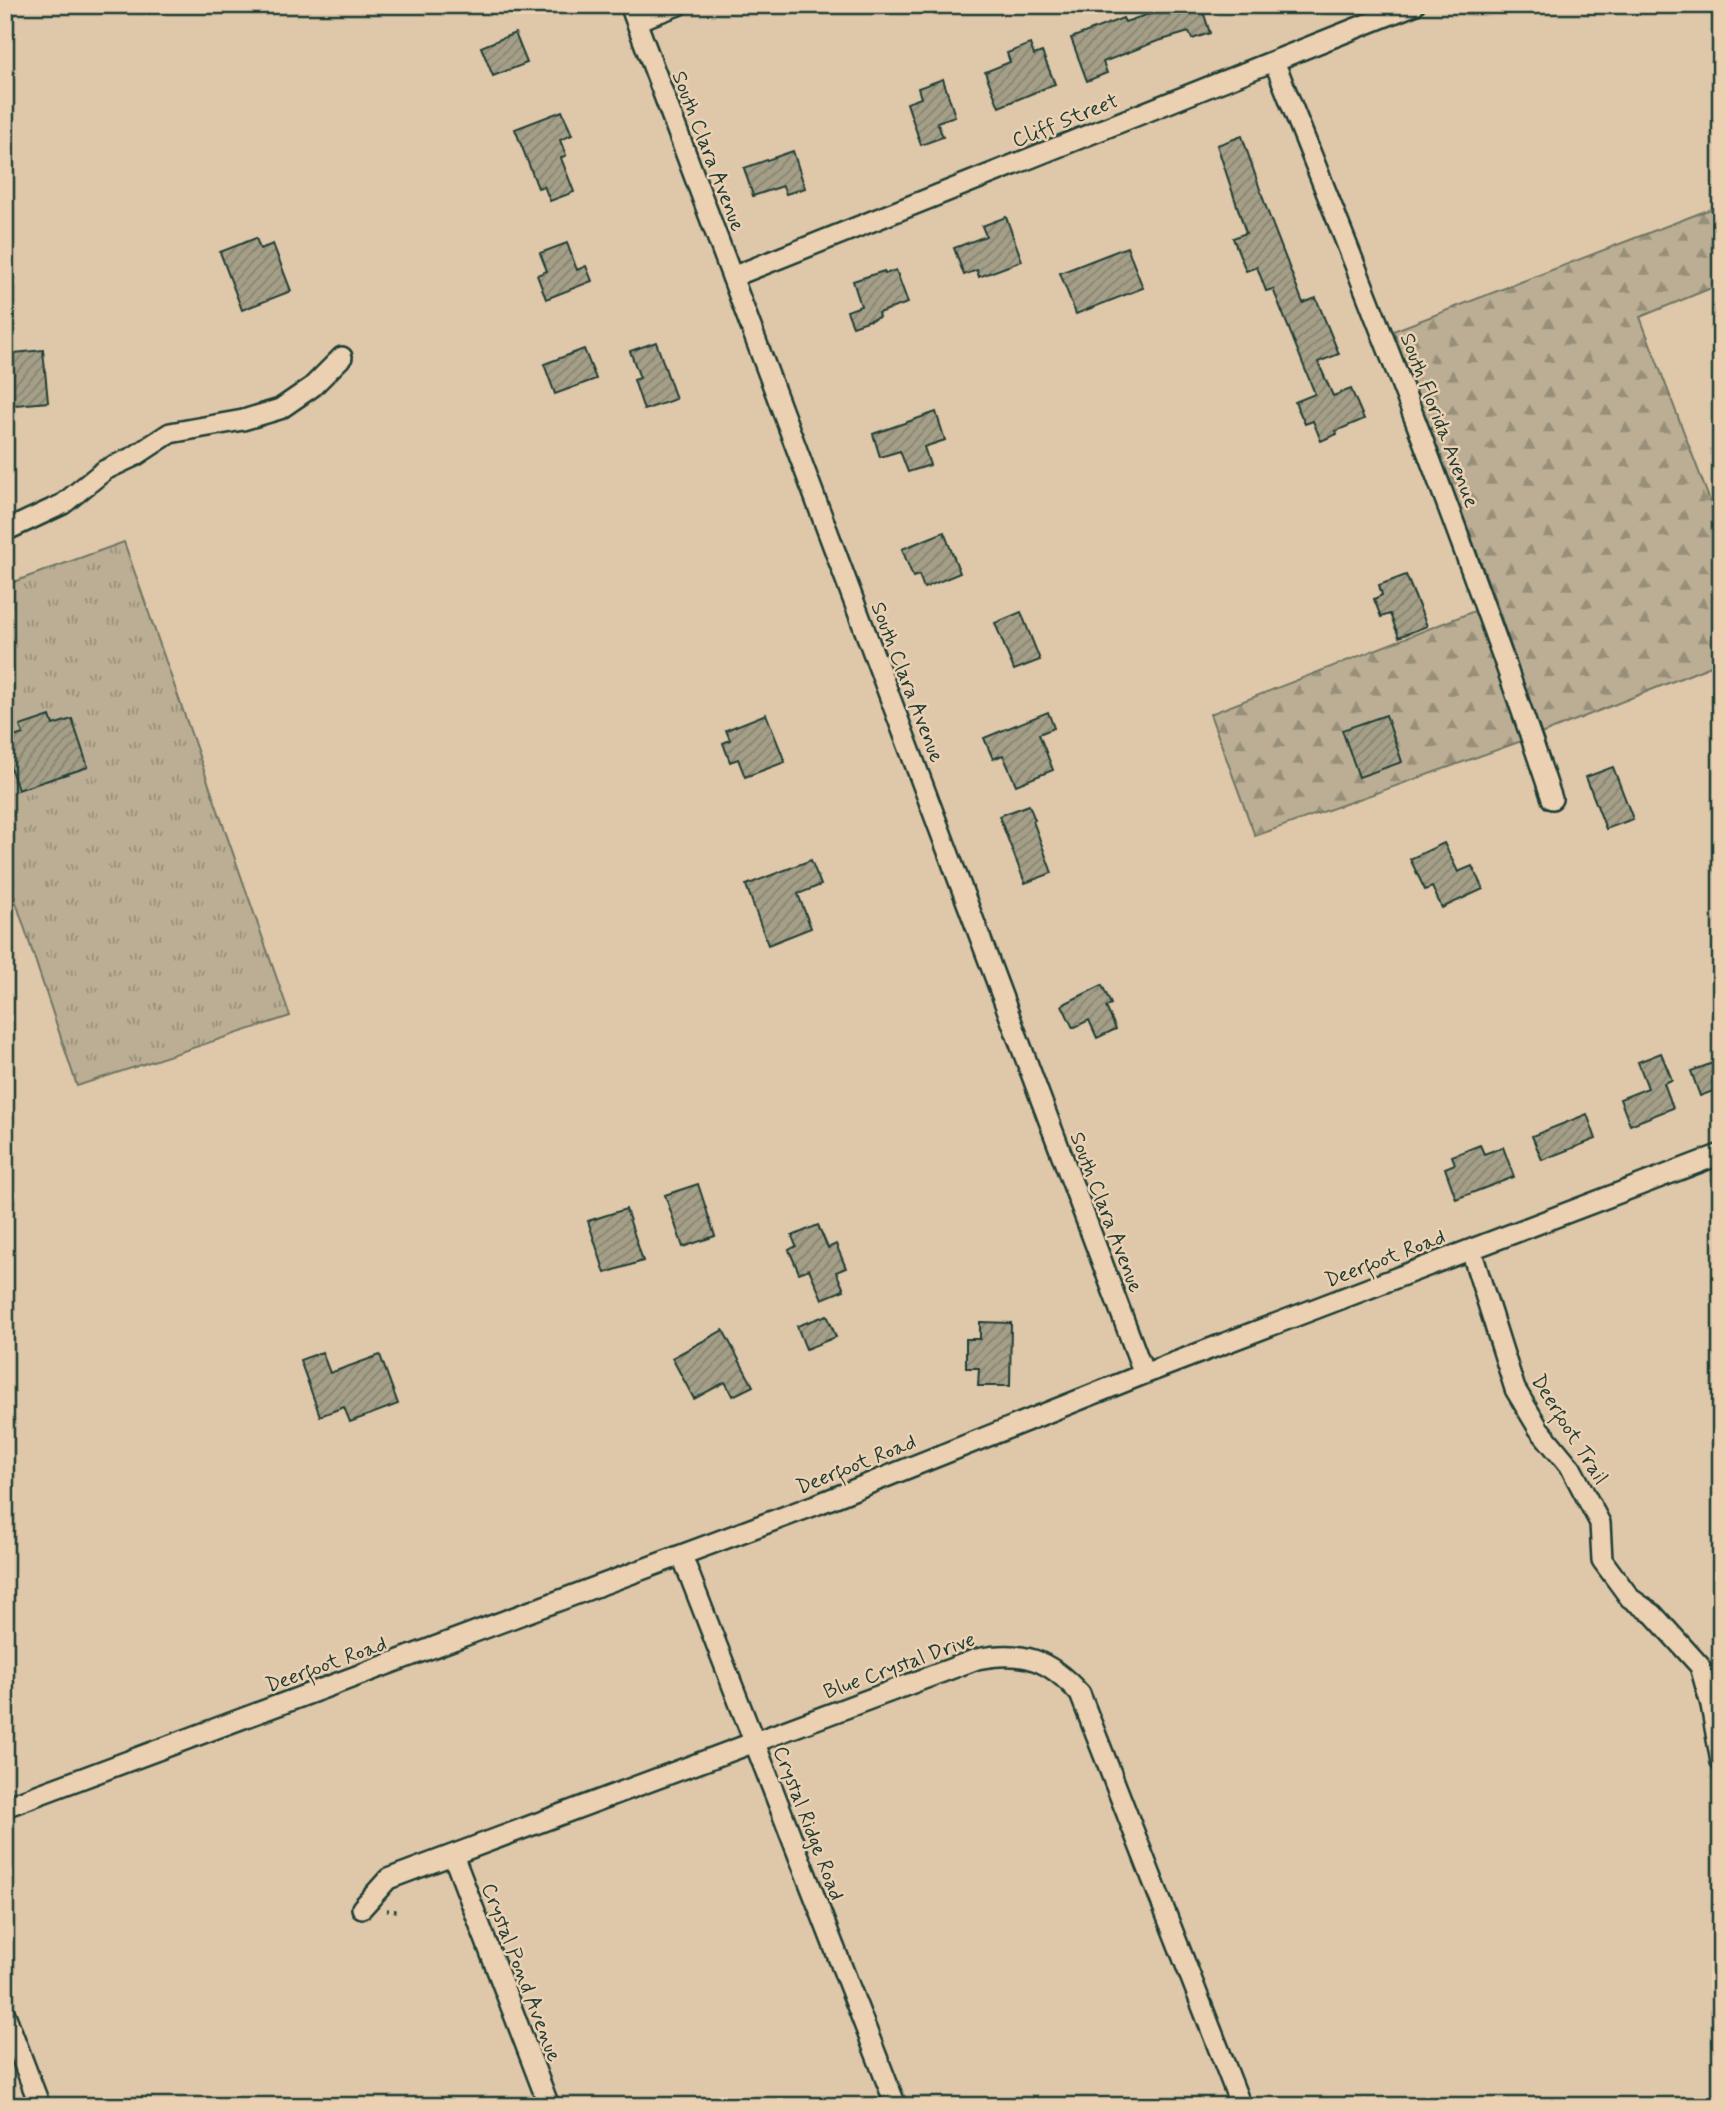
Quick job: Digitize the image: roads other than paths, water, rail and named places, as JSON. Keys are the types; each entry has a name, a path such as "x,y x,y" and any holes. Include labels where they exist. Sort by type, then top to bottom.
{"street":[{"path":"633,13 678,5"},
{"name":"Cliff Street","path":"732,277 1414,5"},
{"name":"South Clara Avenue","path":"633,13 1144,1374"},
{"name":"South Florida Avenue","path":"1274,61 1392,356 1488,608 1552,799"},
{"path":"5,530 63,504 105,470 135,456 170,433 243,420 280,409 312,387 342,357"},
{"name":"Deerfoot Road","path":"5,1807 682,1556 1144,1374 1721,1154"},
{"name":"Deerfoot Trail","path":"1471,1250 1515,1389 1539,1429 1571,1468 1600,1523 1602,1560 1630,1598 1653,1614 1700,1667 1711,1705 1721,1762"},
{"name":"Crystal Ridge Road","path":"682,1556 896,2106"},
{"name":"Blue Crystal Drive","path":"362,1908 388,1879 977,1659 996,1655 1034,1659 1050,1666 1080,1694 1241,2106"},
{"name":"Crystal Pond Avenue","path":"453,1855 549,2106"},
{"path":"5,2014 40,2106"}]}
